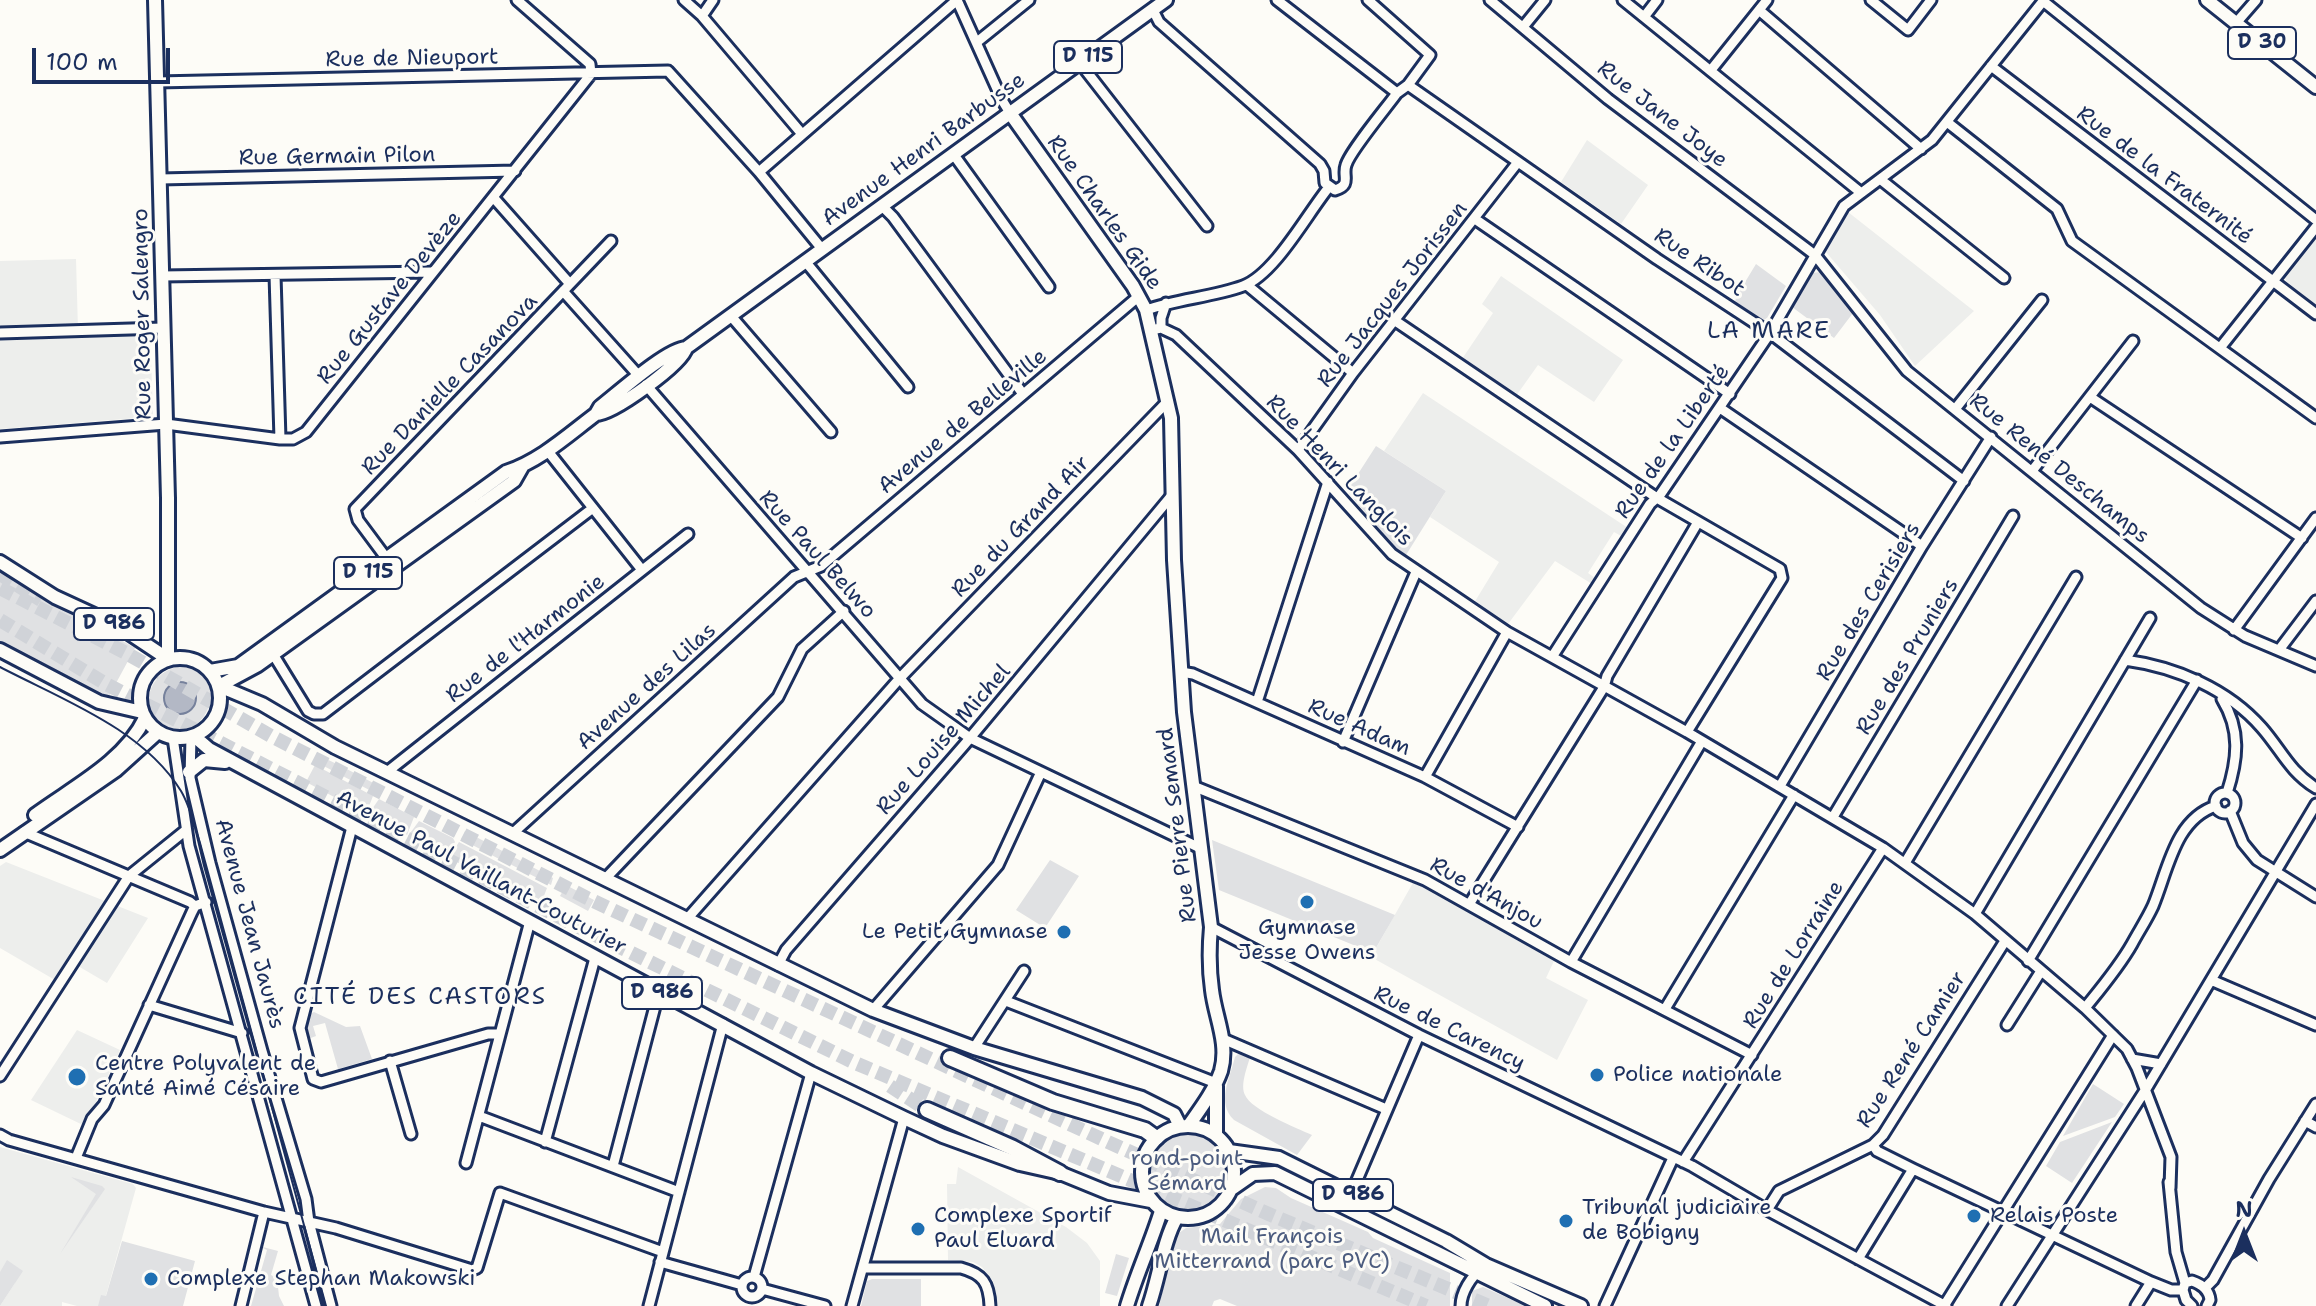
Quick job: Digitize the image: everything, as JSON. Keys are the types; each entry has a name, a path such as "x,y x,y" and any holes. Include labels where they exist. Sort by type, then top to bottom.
{"highway":[{"path":"950,1058 1053,1102 1145,1130 1156,1138"},
{"path":"927,1110 1013,1148 1060,1173"}],"main road":[{"name":"Rue Roger Salengro","path":"155,0 170,627 174,658"},
{"name":"Avenue Henri Barbusse","path":"643,381 678,349 686,348 706,334 1166,0"},
{"name":"D 30","path":"2207,0 2316,87"},
{"name":"Rue Charles Gide","path":"1010,113 1139,296 1156,329 1173,441 1174,560"},
{"name":"D 115","path":"210,671 238,666 506,472 522,467 596,414 600,407 643,381"},
{"path":"219,686 273,654 514,481 522,467"},
{"name":"Rue Pierre Semard","path":"1174,560 1181,672 1211,927 1209,969 1223,1039 1222,1068 1216,1083 1185,1126"},
{"name":"D 986","path":"0,562 55,597 120,627 174,658"},
{"path":"0,650 99,702 143,715 158,732 173,738 193,736 207,728 216,716 220,701 219,686 210,671 194,660 174,658 155,666 145,677 140,690 143,715 134,739 0,841"},
{"name":"Avenue Paul Vaillant-Couturier","path":"219,686 262,704 335,747 873,1010 974,1048 1142,1098 1174,1114 1185,1126"},
{"path":"0,850 116,770 158,732"},
{"name":"Avenue Paul Vaillant-Couturier","path":"193,736 236,764 811,1073 943,1136 1020,1164 1060,1173 1109,1193 1151,1201"},
{"path":"189,772 204,760 236,764"},
{"name":"Rue Pierre Semard","path":"1216,1083 1216,1135"},
{"path":"1185,1126 1204,1128 1216,1135 1229,1151 1234,1170 1224,1201 1203,1216 1177,1217 1161,1211 1144,1189 1142,1162 1147,1149 1167,1130 1185,1126"},
{"name":"D 986","path":"1229,1151 1279,1158 1514,1278 1581,1306"},
{"name":"D 986","path":"1230,1190 1253,1174 1275,1173 1545,1306"},
{"path":"1127,1306 1161,1211"},
{"path":"1149,1306 1167,1237 1177,1217"}],"street":[{"path":"517,0 590,64 591,74"},
{"path":"684,0 702,16 802,134"},
{"path":"702,16 713,0"},
{"path":"822,249 759,172 957,0"},
{"name":"Rue Charles Gide","path":"957,0 1010,113"},
{"path":"977,42 1029,0"},
{"path":"1277,0 1397,93"},
{"path":"1153,10 1159,22 1320,164 1325,183 1335,190 1342,188 1346,182 1346,164 1397,93 1408,85 1430,55 1368,0"},
{"name":"Rue Jane Joye","path":"1490,0 1608,99 1815,255"},
{"path":"1523,27 1545,0"},
{"path":"1623,0 1860,192"},
{"path":"1644,17 1657,0"},
{"path":"1711,70 1767,0"},
{"path":"1871,0 1908,30 1931,0"},
{"path":"2236,23 2256,0"},
{"path":"2043,1 2316,220"},
{"name":"Rue de la Liberté","path":"1552,657 1650,504 1770,333 1844,206 1921,149 1947,122 2043,1"},
{"path":"1759,10 1921,149"},
{"path":"1080,63 1207,226"},
{"name":"Rue de la Fraternité","path":"1991,66 2316,314"},
{"name":"Rue de Nieuport","path":"157,82 668,71 759,172"},
{"name":"Rue Gustave Devèze","path":"280,439 293,439 306,432 591,74"},
{"name":"Rue Ribot","path":"1408,85 1657,259 1770,333 1964,481"},
{"path":"1947,122 2057,209 2072,241 2316,418"},
{"path":"954,155 1049,287"},
{"name":"Rue Jacques Jorissen","path":"1298,450 1353,373 1518,162"},
{"name":"Rue Germain Pilon","path":"160,179 515,171"},
{"path":"1880,179 2004,278"},
{"path":"1146,310 1247,285 1278,258 1329,187"},
{"name":"Rue Paul Belwo","path":"493,197 643,381 922,704 970,738 1202,849"},
{"path":"882,206 1023,394"},
{"path":"1475,219 1730,394"},
{"path":"2220,348 2316,227"},
{"name":"Rue Danielle Casanova","path":"387,559 358,520 355,509 611,241"},
{"name":"Rue René Deschamps","path":"1815,255 1907,371 2201,608 2234,630 2316,666"},
{"path":"805,261 908,387"},
{"path":"162,276 431,272"},
{"path":"0,437 166,424 280,439 275,275"},
{"path":"1247,285 1353,373"},
{"name":"Avenue de Belleville","path":"808,571 821,566 1139,296"},
{"path":"1956,408 2042,300"},
{"path":"1156,329 1166,303"},
{"path":"731,316 831,432"},
{"path":"1394,320 1657,498 1780,569 1782,578 1687,732"},
{"path":"0,333 163,328"},
{"name":"Rue Henri Langlois","path":"1156,329 1176,335 1298,450 1392,554 1416,572 1507,632 1687,732 1883,848 1975,914 2085,1008 2127,1049 2146,1089 2171,1157 2170,1188 2176,1252 2187,1285"},
{"path":"2032,471 2133,341"},
{"path":"2090,397 2302,538"},
{"name":"Rue du Grand Air","path":"687,919 900,678 1168,401"},
{"path":"1720,408 1922,546"},
{"name":"Rue des Cerisiers","path":"1780,786 1922,546 1991,437"},
{"path":"547,450 642,570"},
{"path":"1257,702 1328,482"},
{"name":"Rue Louise Michel","path":"778,965 786,950 970,738 1173,494"},
{"path":"273,654 308,711 323,714 593,508"},
{"name":"Rue des Pruniers","path":"1833,817 2013,516"},
{"path":"2234,630 2316,518"},
{"path":"1470,903 1604,687 1607,676 1698,522"},
{"name":"Rue de l'Harmonie","path":"387,772 688,534"},
{"name":"Avenue des Lilas","path":"512,834 794,577 808,571"},
{"path":"1343,742 1416,572"},
{"path":"1905,863 2076,577"},
{"path":"2279,650 2316,601"},
{"path":"605,879 778,697 802,649 844,611"},
{"path":"1975,914 2150,618"},
{"path":"1425,777 1507,632"},
{"path":"2125,660 2162,667 2218,692 2262,728 2283,759 2302,779 2316,788"},
{"name":"Rue Adam","path":"1181,672 1193,674 1425,777 1518,827"},
{"path":"2028,961 2197,680"},
{"path":"2218,692 2232,715 2236,734 2237,753 2227,793"},
{"name":"Avenue Jean Jaurès","path":"193,736 189,772 216,886 306,1199 331,1306"},
{"name":"Avenue Jean Jaurès","path":"173,738 186,830 316,1306"},
{"path":"1571,962 1702,741"},
{"path":"873,1010 998,865 1041,772"},
{"name":"Rue d'Anjou","path":"1193,786 1425,880 1571,962 1752,1055"},
{"path":"2216,806 2218,796 2227,793"},
{"path":"2216,806 2224,812 2230,811 2235,803 2227,793"},
{"path":"1665,1009 1794,795"},
{"path":"2007,1306 2146,1089 2316,804"},
{"path":"2085,1008 2131,947 2151,910 2178,840 2192,819 2203,810 2216,806"},
{"path":"2230,811 2243,843 2257,860 2316,897"},
{"path":"352,827 300,1028 313,1079 321,1082 488,1034 500,1034"},
{"path":"0,1076 129,876 186,830"},
{"path":"24,832 195,906"},
{"name":"Rue de Lorraine","path":"1683,1162 1883,848"},
{"path":"76,1158 92,1119 104,1105 195,906 206,902"},
{"path":"466,1163 530,921"},
{"name":"Rue de Carency","path":"1211,927 1419,1035 1673,1158"},
{"name":"Rue René Camier","path":"1767,1210 1779,1191 1873,1145 1883,1135 2005,941"},
{"path":"545,1142 595,958"},
{"path":"974,1048 1024,971"},
{"path":"2007,1025 2041,971"},
{"path":"2211,980 2316,1025"},
{"path":"613,1166 659,991"},
{"path":"1006,1001 1216,1083"},
{"path":"149,1005 242,1033"},
{"path":"649,1306 723,1024"},
{"path":"1351,1194 1419,1035"},
{"path":"1605,1306 1673,1158 1945,1306 2113,1035"},
{"path":"1223,1039 1386,1109"},
{"path":"2132,1059 2161,1064"},
{"path":"390,1061 411,1134"},
{"path":"754,1277 811,1073"},
{"path":"2205,1288 2213,1280 2316,1104"},
{"path":"479,1116 679,1192"},
{"path":"852,1306 904,1118"},
{"path":"2305,1121 2316,1127"},
{"path":"0,1135 472,1270 477,1268 500,1193 661,1257 742,1285"},
{"path":"1873,1145 1877,1151 1913,1169 2151,1282 2171,1290 2187,1285 2205,1288 2210,1296 2207,1306"},
{"path":"1858,1259 1913,1169"},
{"path":"241,1306 264,1212"},
{"path":"864,1268 961,1268 976,1272 985,1280 990,1302"},
{"path":"1461,1306 1461,1298 1476,1272 1482,1269 1514,1278"},
{"path":"749,1277 754,1277 762,1284 762,1289 748,1302 742,1285 749,1277"},
{"path":"2136,1306 2151,1282"},
{"path":"2187,1285 2186,1300 2192,1306"},
{"path":"762,1289 825,1306"}],"shaded area":[{"path":"1587,140 1648,185 1621,224 1561,182"},
{"path":"1848,212 1974,311 1915,366 1880,315 1825,251"},
{"path":"2316,237 2316,305 2285,277"},
{"path":"76,259 78,330 150,328 153,414 150,417 0,429 0,261"},
{"path":"1501,276 1623,360 1594,402 1538,365 1516,396 1462,359 1493,313 1482,304"},
{"path":"1423,393 1628,528 1623,537 1614,532 1588,573 1595,578 1592,584 1555,561 1508,624 1474,603 1499,562 1430,517 1446,491 1384,451"},
{"path":"180,682 191,687 196,698 191,709 180,714 169,709 164,698 169,687"},
{"path":"6,862 148,918 107,983 78,966 55,980 0,948 0,866"},
{"path":"1414,881 1554,961 1546,978 1588,1000 1557,1060 1371,957"},
{"name":"Centre Polyvalent de Santé Aimé Césaire","path":"77,1030 120,1050 85,1126 31,1100"},
{"path":"0,1147 133,1184 136,1188 103,1306 77,1306 62,1302 62,1306 0,1306 15,1283 0,1273"},
{"path":"958,1167 1066,1227 1087,1243 1100,1261 1100,1306 998,1306 993,1281 982,1267 973,1262 948,1260 947,1184 956,1184"}],"green space":[{"path":"1756,264 1786,286 1767,318 1762,321 1735,303"},
{"path":"1820,272 1853,313 1834,338 1792,307 1812,273"},
{"path":"1376,446 1446,491 1406,555 1396,549 1347,491"},
{"path":"0,568 135,648 108,698 87,691 0,646"},
{"path":"177,667 197,671 208,681 211,694 208,709 200,721 188,729 174,730 152,712 151,688 169,670","holes":["176,683 186,684 194,691 181,714 171,711 164,698 168,689"]},
{"path":"320,756 341,766 340,772 343,767 379,786 378,792 318,763"},
{"path":"315,765 373,796 366,814 306,782"},
{"path":"379,799 414,817 407,835 368,815"},
{"path":"419,821 453,838 455,842 447,857 408,836"},
{"path":"465,831 553,878 551,885 504,861 506,855 501,860 461,839"},
{"name":"Gymnase Jesse Owens","path":"1212,840 1395,915 1373,953 1219,890"},
{"path":"459,842 547,888 540,906 449,858"},
{"path":"1050,860 1079,876 1045,928 1016,910"},
{"path":"566,885 594,900 588,911 560,896"},
{"path":"314,1012 346,1027 360,1026 372,1059 338,1069 325,1023 313,1026 316,1036 308,1039 305,1028 308,1015"},
{"path":"1240,1052 1250,1057 1243,1086 1249,1101 1275,1118 1312,1135 1297,1155 1234,1120 1229,1113 1226,1090 1235,1057"},
{"path":"2093,1084 2124,1104 2115,1117 2063,1136"},
{"path":"2112,1122 2072,1183 2046,1166 2060,1142"},
{"name":"rond-point Sémard","path":"1179,1133 1195,1133 1209,1139 1220,1150 1226,1172 1220,1194 1209,1205 1195,1211 1179,1211 1165,1205 1154,1194 1148,1180 1148,1164 1154,1150 1165,1139"},
{"path":"71,1177 105,1189 60,1254 96,1194"},
{"name":"Mail François Mitterrand (parc PVC)","path":"1265,1187 1276,1188 1291,1198 1450,1273 1450,1306 1237,1306 1220,1299 1214,1301 1212,1306 1159,1306 1176,1235 1186,1228 1220,1224 1241,1199"},
{"name":"Complexe Stephan Makowski","path":"122,1241 195,1261 183,1306 98,1306 101,1295 106,1296"},
{"path":"259,1246 278,1251 271,1275 277,1278 279,1296 284,1306 251,1306 267,1250"},
{"path":"1116,1254 1129,1258 1117,1296 1105,1293"},
{"path":"7,1260 23,1271 0,1306 0,1272"},
{"path":"921,1279 921,1306 861,1306 867,1281"},
{"path":"1483,1287 1526,1306 1472,1306 1472,1291"}],"tunnel":[{"path":"0,574 41,600"},
{"path":"0,588 126,653 271,736 587,898 1108,1142 1271,1215 1489,1306"},
{"path":"0,620 106,684 579,927 853,1062 1426,1306"},
{"path":"890,1086 927,1110"}],"tram line":[{"path":"0,667 75,704 124,733 165,769 181,791 200,843 326,1306"}],"place":[{"name":"Gymnase Jesse Owens","path":"1307,902"},
{"name":"Le Petit Gymnase","path":"1064,932"},
{"name":"Police nationale","path":"1597,1075"},
{"name":"Centre Polyvalent de Santé Aimé Césaire","path":"77,1077"},
{"name":"Relais Poste","path":"1974,1216"},
{"name":"Tribunal judiciaire de Bobigny","path":"1566,1221"},
{"name":"Complexe Sportif Paul Eluard","path":"918,1229"},
{"name":"Complexe Stephan Makowski","path":"151,1279"}],"district":[{"name":"LA MARE","path":"1769,332"},
{"name":"CITÉ DES CASTORS","path":"420,998"}]}
